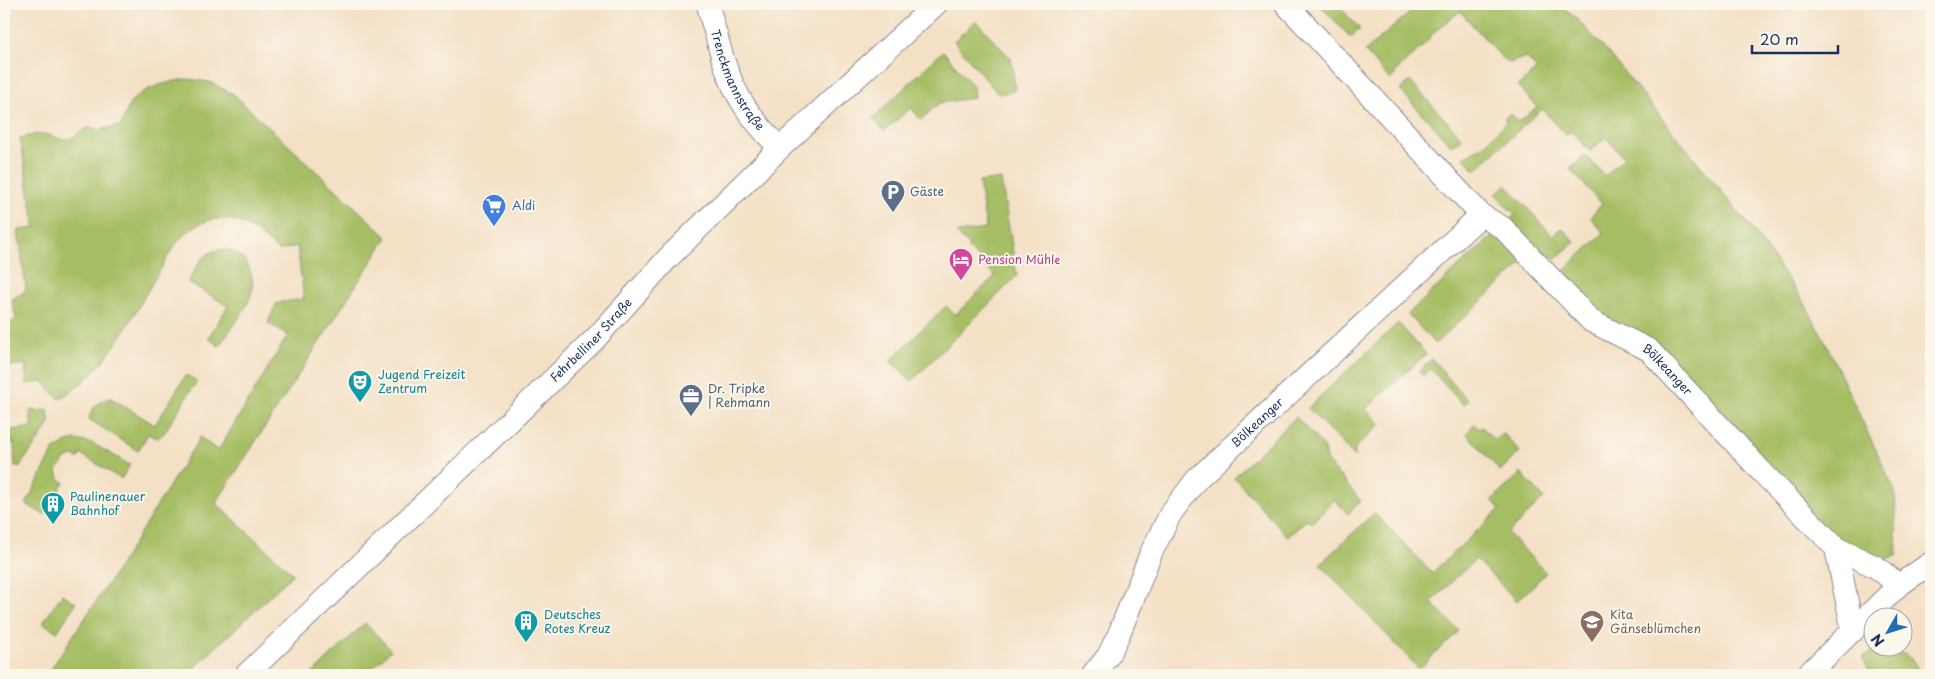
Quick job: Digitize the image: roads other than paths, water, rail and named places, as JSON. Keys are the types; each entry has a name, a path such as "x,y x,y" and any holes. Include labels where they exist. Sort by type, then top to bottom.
{"street":[{"name":"Trenckmannstraße","path":"708,4 725,70 744,106 759,127 780,148"},
{"name":"Fehrbelliner Straße","path":"246,675 595,339 668,258 780,148 936,4"},
{"name":"Bölkeanger","path":"1286,4 1482,215 1503,228 1591,321 1649,350 1762,472 1836,548 1876,567 1899,585"},
{"name":"Bölkeanger","path":"1093,675 1108,656 1119,634 1151,554 1171,513 1197,479 1482,215"},
{"path":"1836,548 1853,631"},
{"path":"1807,675 1899,585 1931,563"}],"place":[{"name":"Gäste","path":"893,213"},
{"name":"Aldi","path":"494,227"},
{"name":"Pension Mühle","path":"961,281"},
{"name":"Jugend Freizeit Zentrum","path":"360,403"},
{"name":"Dr. Tripke | Rehmann","path":"691,417"},
{"name":"Paulinenauer Bahnhof","path":"53,525"},
{"name":"Deutsches Rotes Kreuz","path":"526,643"},
{"name":"Kita Gänseblümchen","path":"1592,643"}]}
